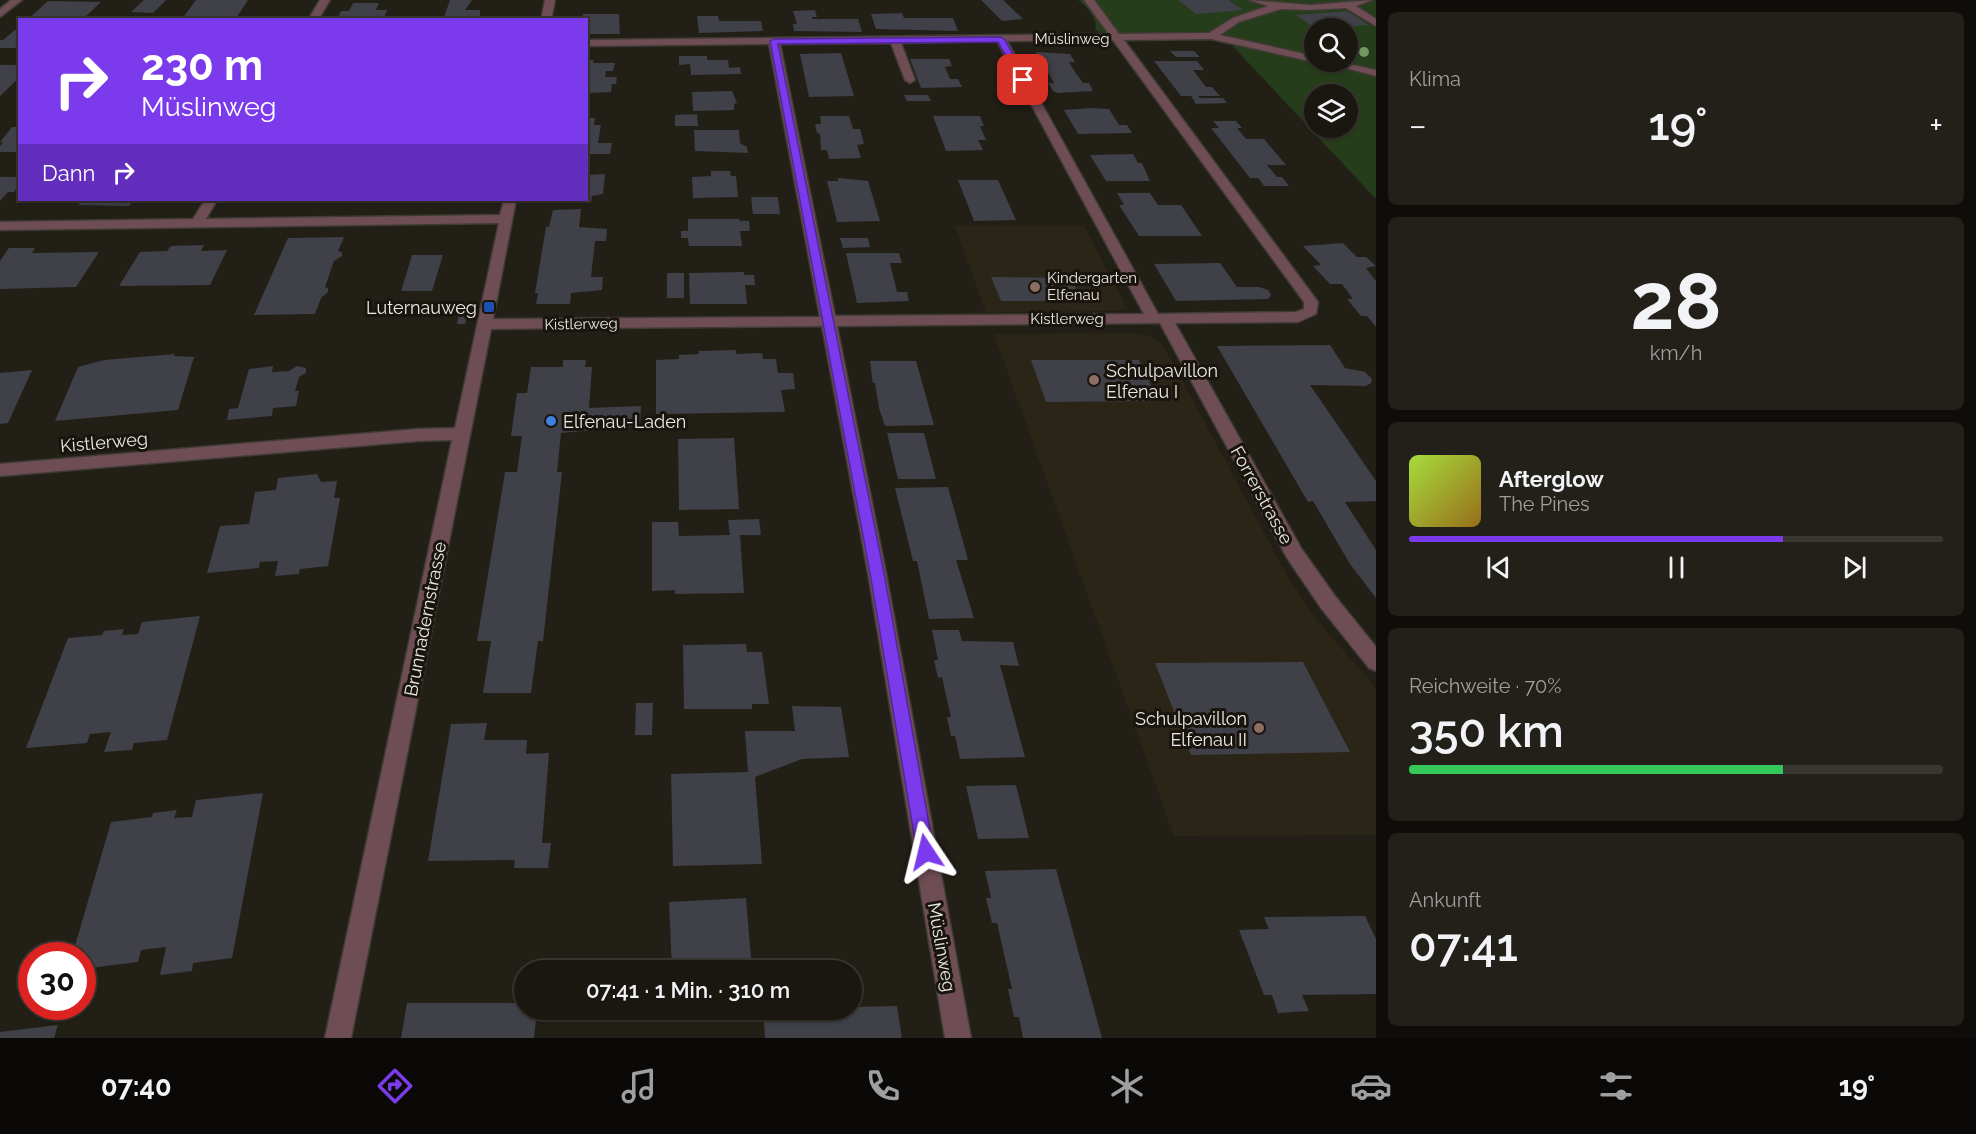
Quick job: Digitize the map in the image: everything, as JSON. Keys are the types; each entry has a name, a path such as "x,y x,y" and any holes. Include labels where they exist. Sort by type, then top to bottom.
{"street":[{"path":"0,14 17,0"},
{"path":"315,18 325,0"},
{"path":"546,18 550,0"},
{"path":"1089,0 1117,39"},
{"path":"1254,0 1279,6 1303,7 1347,4 1367,0"},
{"path":"1347,4 1376,23"},
{"path":"1211,36 1236,20 1279,6"},
{"name":"Müslinweg","path":"588,43 1117,39 1211,36 1304,57"},
{"name":"Kistlerweg","path":"486,324 1298,317 1306,315 1312,307 1117,39"},
{"path":"895,40 910,80"},
{"name":"Forrerstrasse","path":"1001,40 1294,553 1333,609 1376,662"},
{"name":"Müslinweg","path":"774,41 826,321 877,573 958,1038"},
{"path":"1358,69 1376,73"},
{"path":"197,223 210,201"},
{"name":"Brunnadernstrasse","path":"338,1038 510,201"},
{"path":"0,226 506,219"},
{"name":"Kistlerweg","path":"0,470 407,436 462,434"}],"shaded area":[{"path":"955,226 1084,226 1127,308 1118,311 986,312"},
{"path":"1137,333 1150,336 1163,345 1289,579 1317,620 1376,688 1376,835 1174,836 994,334"}],"green space":[{"path":"1078,0 1376,0 1376,199 1319,138 1358,138 1358,84 1304,84 1304,122 1229,42 1205,35 1114,37 1095,30 1095,21 1088,9"}],"building":[{"path":"144,0 166,0 153,13 131,12"},
{"path":"196,0 248,0 236,18 182,18"},
{"path":"450,0 472,0 465,10 480,10 480,18 444,18"},
{"path":"981,0 1003,0 1023,19 1002,21"},
{"path":"1178,0 1228,0 1243,10 1196,14"},
{"path":"48,1 101,2 84,18 29,18"},
{"path":"353,3 379,3 376,10 387,10 384,18 338,18 341,11 349,11"},
{"path":"815,10 817,17 812,17 812,19 858,19 862,32 794,31 793,24 797,24 793,11"},
{"path":"1347,11 1358,18 1304,18 1304,20 1296,15"},
{"path":"902,13 904,18 953,18 958,31 876,29 871,14"},
{"path":"583,14 619,14 620,34 588,34 588,18 582,18"},
{"path":"697,16 718,16 719,21 761,21 763,31 699,33"},
{"path":"1358,18 1369,25 1358,26"},
{"path":"18,28 18,46 15,48 0,48 0,40"},
{"path":"1170,51 1194,51 1200,57 1176,57"},
{"path":"1036,52 1070,54 1075,62 1069,62 1075,72 1083,83 1089,83 1093,91 1058,93 1053,91 1048,83 1054,83 1042,62 1036,62 1033,57 1039,57"},
{"path":"841,53 854,96 809,97 800,54"},
{"path":"679,56 707,56 707,60 728,60 729,68 740,67 741,74 691,75 690,64 679,65"},
{"path":"910,59 949,59 952,66 945,67 950,79 958,79 962,87 921,88"},
{"path":"588,60 594,60 593,63 615,63 613,71 606,71 605,77 617,77 616,84 612,84 611,92 589,93"},
{"path":"1154,61 1197,61 1204,70 1193,70 1206,87 1212,87 1220,96 1198,96 1200,98 1223,98 1227,103 1196,104 1191,96 1181,96"},
{"path":"0,65 18,65 18,79 0,96"},
{"path":"732,91 737,103 734,104 734,110 693,111 692,92"},
{"path":"904,95 928,95 931,101 907,101"},
{"path":"1109,109 1119,125 1127,125 1132,133 1078,134 1064,110"},
{"path":"697,114 698,126 675,126 675,115"},
{"path":"820,116 849,116 853,129 860,129 864,144 857,145 861,158 829,159 827,150 821,150 820,134 817,133 815,124 821,124"},
{"path":"933,116 980,116 984,126 980,126 986,140 978,140 983,150 946,151"},
{"path":"588,118 595,118 594,125 601,125 598,143 612,143 610,154 589,154 590,151 588,151"},
{"path":"1213,121 1236,121 1242,128 1237,128 1246,139 1264,139 1286,165 1267,165 1289,186 1264,186 1258,178 1250,178 1211,128 1219,128"},
{"path":"12,127 18,127 18,152 0,152 3,142 0,142"},
{"path":"694,130 739,130 740,143 747,147 748,153 695,151"},
{"path":"1133,154 1138,163 1142,163 1150,181 1106,181 1090,155"},
{"path":"711,171 730,171 731,176 736,176 738,197 693,198 692,177 711,176"},
{"path":"605,174 603,194 592,196 591,202 554,202 588,201 588,175"},
{"path":"0,177 18,177 18,187 14,192 8,192 0,201"},
{"path":"838,178 868,181 880,221 837,222 827,181 838,181"},
{"path":"958,180 998,180 1016,220 974,221"},
{"path":"1117,193 1150,193 1158,205 1181,205 1202,236 1139,236 1119,205 1124,205"},
{"path":"751,197 778,197 780,214 753,214"},
{"path":"82,201 132,201 129,206 78,205"},
{"path":"243,201 310,201 310,202 242,203"},
{"path":"581,209 579,227 607,229 606,241 595,241 591,277 603,277 602,290 571,293 570,304 536,304 538,293 535,293 546,227 549,227 553,210"},
{"path":"688,219 739,219 749,221 750,231 740,231 742,246 689,246 688,238 681,238 681,231 688,231"},
{"path":"344,237 338,251 342,252 342,256 334,261 325,287 328,288 328,292 321,298 315,314 254,315 288,238"},
{"path":"840,238 868,238 870,247 843,248"},
{"path":"1343,243 1357,257 1366,257 1376,266 1366,268 1376,281 1376,327 1367,316 1361,316 1347,299 1353,299 1342,284 1330,284 1313,266 1321,265 1303,246"},
{"path":"204,245 201,251 227,250 210,285 119,286 140,252 167,251 171,246"},
{"path":"9,248 35,248 32,253 99,252 76,287 0,289 0,261"},
{"path":"846,253 899,253 902,263 890,263 897,292 907,292 909,301 857,303"},
{"path":"412,255 443,255 432,291 401,291"},
{"path":"1220,263 1237,287 1259,287 1268,290 1271,295 1268,299 1176,301 1154,264"},
{"path":"744,272 744,275 754,275 755,285 745,285 747,304 690,304 689,273"},
{"path":"667,273 684,273 684,298 667,298"},
{"name":"Kindergarten Elfenau","path":"991,277 1071,278 1082,301 1001,301"},
{"path":"470,302 465,324 457,324 461,303"},
{"path":"1330,345 1345,368 1365,372 1372,379 1371,383 1366,386 1310,385 1376,481 1376,501 1345,502 1376,550 1376,598 1350,564 1313,501 1308,502 1217,346"},
{"path":"736,350 736,354 762,353 763,359 776,359 778,373 793,373 795,389 781,390 785,412 656,414 656,360 679,359 679,355 699,354 698,351"},
{"path":"175,354 174,356 194,357 178,410 55,421 78,367 104,360"},
{"path":"563,360 586,360 585,367 592,367 589,408 641,406 640,426 561,433 557,472 562,472 543,641 538,641 531,693 483,693 491,641 477,641 505,472 517,472 522,436 511,436 517,393 527,393 531,367 563,367"},
{"name":"Schulpavillon Elfenau I","path":"1031,360 1139,360 1159,401 1046,402"},
{"path":"870,361 916,361 934,425 885,426 875,383 873,383"},
{"path":"273,366 272,372 289,371 297,366 306,368 306,373 299,377 295,391 299,391 296,406 273,408 272,416 227,420 229,409 238,408 249,369"},
{"path":"32,370 8,423 0,424 0,373"},
{"path":"887,433 924,433 936,479 898,479"},
{"path":"734,438 739,509 679,510 678,439"},
{"path":"317,474 321,482 337,481 334,498 340,498 328,566 300,569 299,574 275,576 278,561 260,562 259,568 207,573 220,526 249,524 255,492 276,490 278,478"},
{"path":"948,487 968,560 956,560 974,618 929,619 917,561 913,561 895,488"},
{"path":"759,519 761,535 740,535 744,593 675,594 675,590 652,591 652,522 678,522 679,536 730,535 728,520"},
{"path":"200,616 167,740 134,743 132,750 104,752 111,732 90,734 87,743 26,748 68,638 102,635 104,631 124,629 122,635 138,634 142,622"},
{"path":"932,630 959,630 962,641 1013,642 1019,666 1000,665 1025,757 960,759 955,736 951,736 947,717 951,717 942,677 938,678 934,660 938,660"},
{"path":"746,644 747,652 762,652 769,704 752,704 752,709 684,709 683,645"},
{"name":"Schulpavillon Elfenau II","path":"1303,662 1350,752 1191,755 1155,663"},
{"path":"636,703 653,703 652,735 635,735"},
{"path":"792,706 841,707 849,757 802,759 755,777 762,864 673,866 671,774 748,772 745,731 795,731"},
{"path":"487,723 484,740 527,740 526,754 549,753 542,843 551,843 548,868 514,868 515,860 428,861 451,724"},
{"path":"1016,785 1029,838 978,839 966,786"},
{"path":"263,793 232,958 193,963 192,971 160,975 166,947 141,950 138,962 96,967 96,942 76,942 111,822 152,817 153,813 177,810 174,818 192,817 196,800"},
{"path":"1056,869 1102,1038 1023,1038 1019,1017 1014,1017 1008,989 1012,989 997,923 992,923 986,898 991,898 985,871"},
{"path":"746,898 751,960 672,960 669,902"},
{"path":"1365,916 1376,939 1376,994 1302,995 1309,1011 1278,1013 1272,995 1264,995 1239,930 1269,929 1264,917"},
{"path":"407,1003 514,1003 514,1020 536,1020 534,1038 401,1038"},
{"path":"897,1006 902,1038 765,1038 764,1020 862,1020 862,1007"},
{"path":"58,1025 54,1038 0,1038 0,1032"}],"place":[{"name":"Kindergarten Elfenau","path":"1035,287"},
{"name":"Luternauweg","path":"489,307"},
{"name":"Schulpavillon Elfenau I","path":"1094,380"},
{"name":"Elfenau-Laden","path":"551,421"},
{"name":"Schulpavillon Elfenau II","path":"1259,728"}],"route":[{"path":"926,852 877,573 826,321 774,41 1001,40 1023,80"}]}
